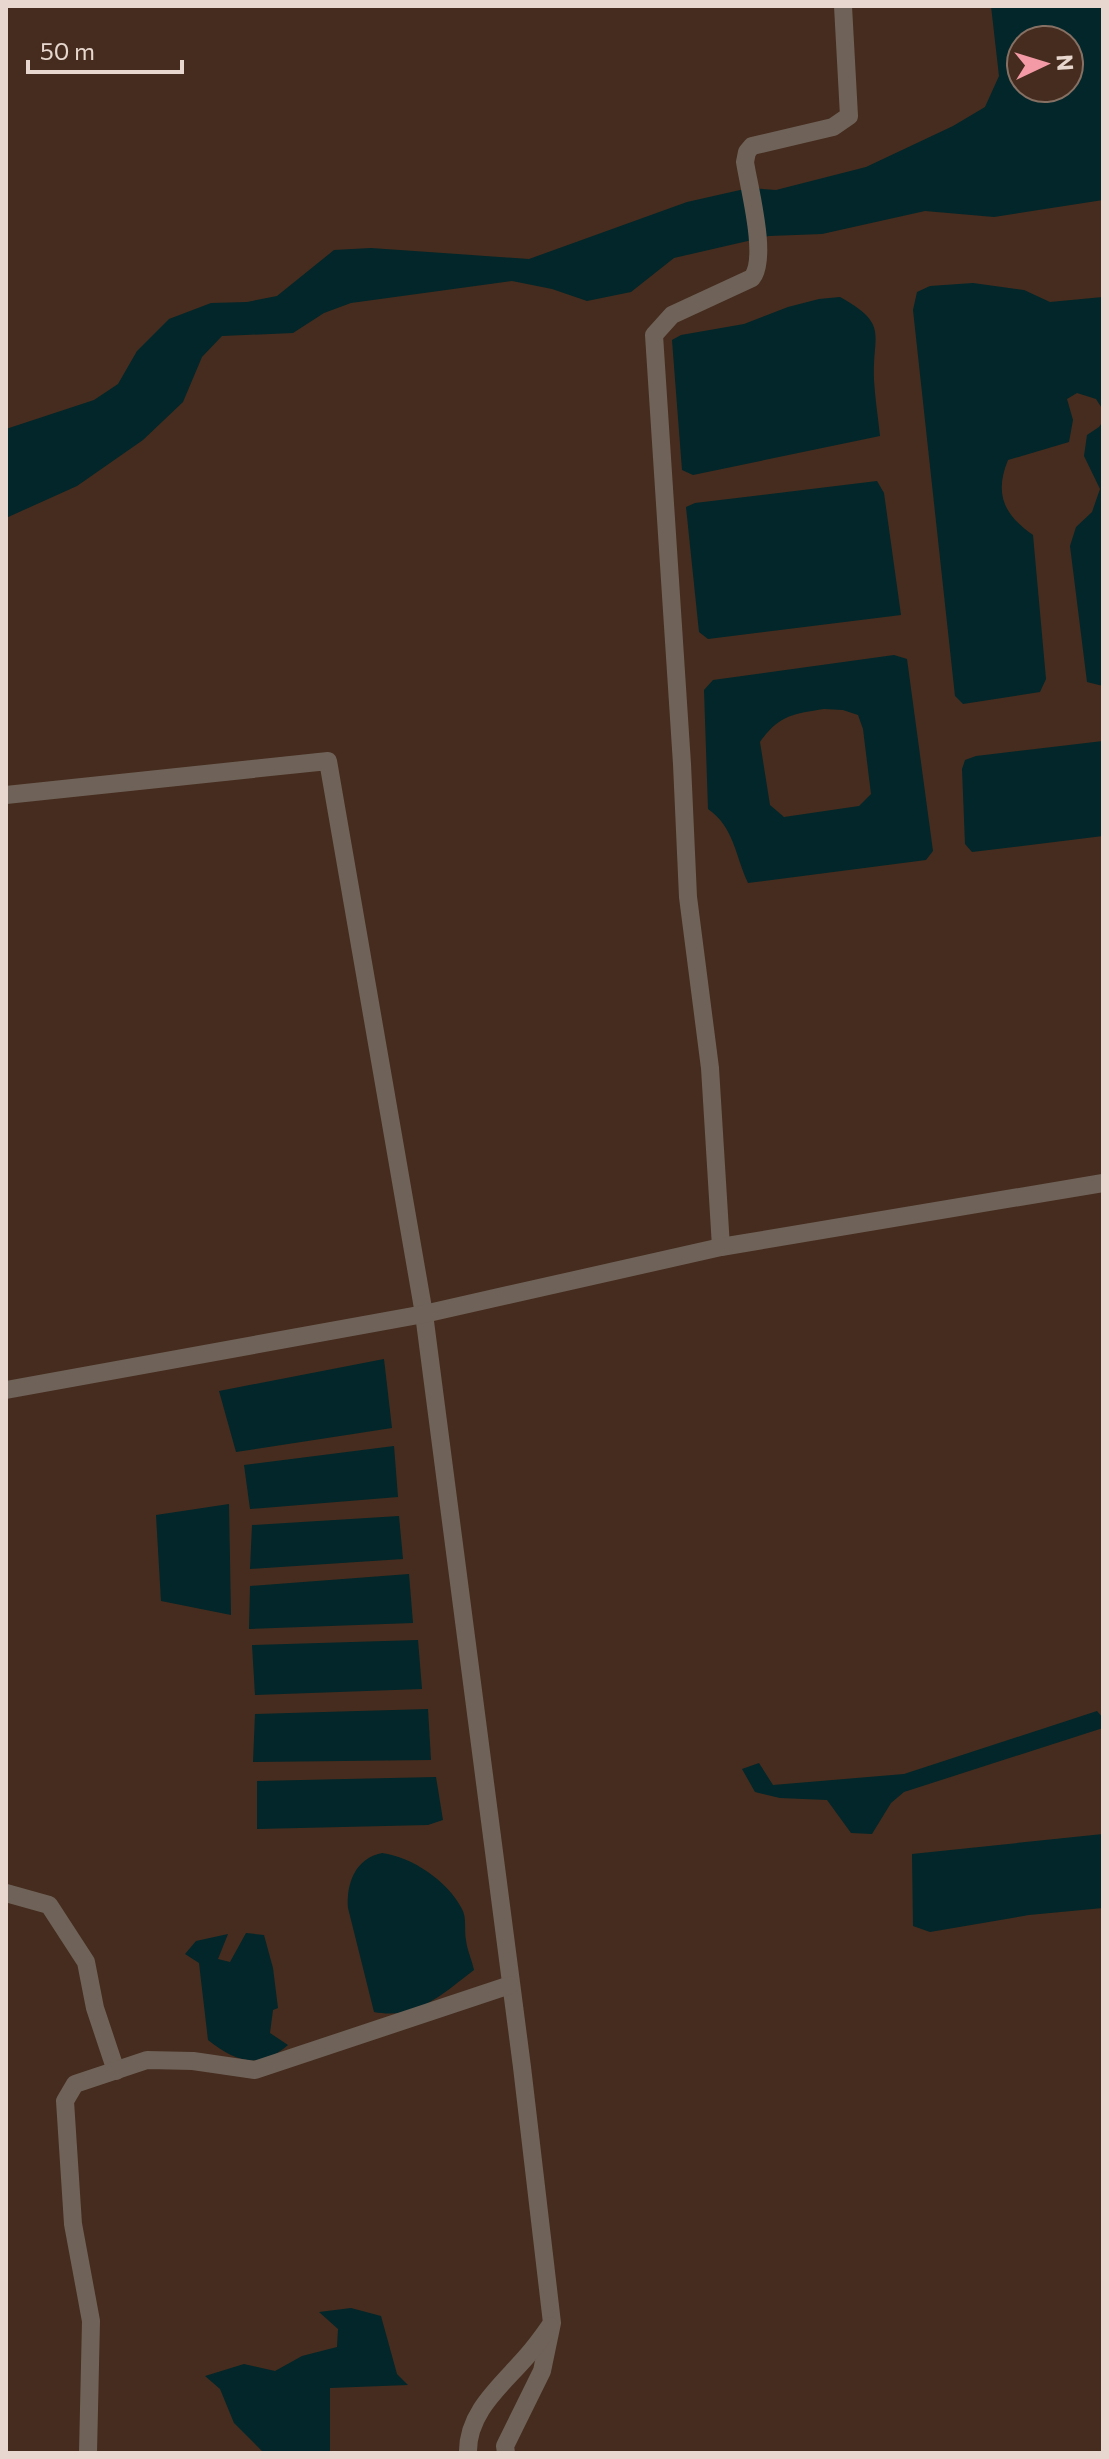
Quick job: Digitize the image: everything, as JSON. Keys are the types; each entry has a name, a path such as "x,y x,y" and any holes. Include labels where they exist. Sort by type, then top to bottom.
{"street":[{"path":"721,1247 710,1068 688,897 654,335 672,315 752,278 757,272 758,252 745,162 752,146 833,127 849,116 843,6"},
{"path":"6,795 328,761 424,1314 552,2323 542,2371 505,2446 506,2453"},
{"path":"6,1390 424,1314 721,1247 1103,1183"},
{"path":"6,1893 49,1905 86,1962 95,2008 116,2071"},
{"path":"88,2453 91,2321 73,2224 65,2101 75,2084 147,2060 193,2061 255,2070 510,1985"},
{"path":"468,2453 476,2418 494,2390 527,2356 552,2323"}],"water":[{"path":"991,6 1103,6 1103,200 994,217 925,211 822,234 769,236 674,258 631,292 587,301 552,289 512,281 351,303 324,313 293,333 222,336 202,357 183,402 143,440 77,486 6,518 6,429 94,400 118,384 137,351 169,319 211,303 247,302 277,296 334,250 371,248 529,259 687,202 749,188 776,190 866,167 953,126 985,107 999,76"},
{"path":"973,283 1024,290 1050,302 1103,297 1103,410 1096,399 1077,393 1067,399 1073,420 1069,442 1008,460 1004,472 1004,503 1015,520 1033,535 1046,679 1040,692 963,704 955,696 913,310 917,292 930,286"},
{"path":"840,297 866,315 875,331 874,380 880,436 693,475 682,470 672,340 681,335 744,324 819,299"},
{"path":"1103,421 1103,686 1087,682 1070,546 1076,527 1092,512 1100,489 1084,456 1087,435"},
{"path":"877,481 884,493 901,615 708,639 699,632 686,507 695,503"},
{"path":"894,655 907,659 933,851 926,860 748,883 729,833 708,809 704,690 713,680","holes":["824,709 858,715 863,729 871,794 859,806 784,817 770,805 760,742 774,726 788,717"]},
{"path":"1103,741 1103,836 972,852 965,844 962,769 965,760 976,756"},
{"path":"384,1359 392,1428 236,1452 219,1391"},
{"path":"394,1446 398,1497 250,1509 244,1465"},
{"path":"229,1504 231,1615 161,1601 156,1515"},
{"path":"399,1516 403,1559 250,1569 252,1525"},
{"path":"409,1574 413,1623 249,1629 250,1586"},
{"path":"418,1640 422,1689 255,1695 252,1645"},
{"path":"428,1709 431,1760 253,1762 255,1714"},
{"path":"1097,1711 1103,1718 1103,1728 904,1792 891,1803 872,1834 851,1833 827,1800 780,1798 755,1792 742,1769 759,1763 773,1785 904,1774"},
{"path":"436,1777 443,1820 428,1825 257,1829 257,1781"},
{"path":"1103,1834 1103,1908 1029,1915 930,1932 913,1926 912,1854"},
{"path":"382,1853 417,1865 438,1880 456,1899 464,1913 467,1944 474,1970 440,1996 416,2009 403,2012 374,2012 348,1908 354,1873 365,1860"},
{"path":"246,1933 264,1935 273,1968 278,2008 273,2010 270,2033 288,2045 267,2058 257,2060 228,2054 208,2040 199,1963 185,1954 196,1941 228,1934 218,1959 230,1962"},
{"path":"351,2308 381,2316 397,2374 408,2385 330,2388 330,2453 264,2453 234,2423 220,2389 205,2376 244,2364 275,2371 302,2356 337,2347 338,2329 319,2312"}]}
